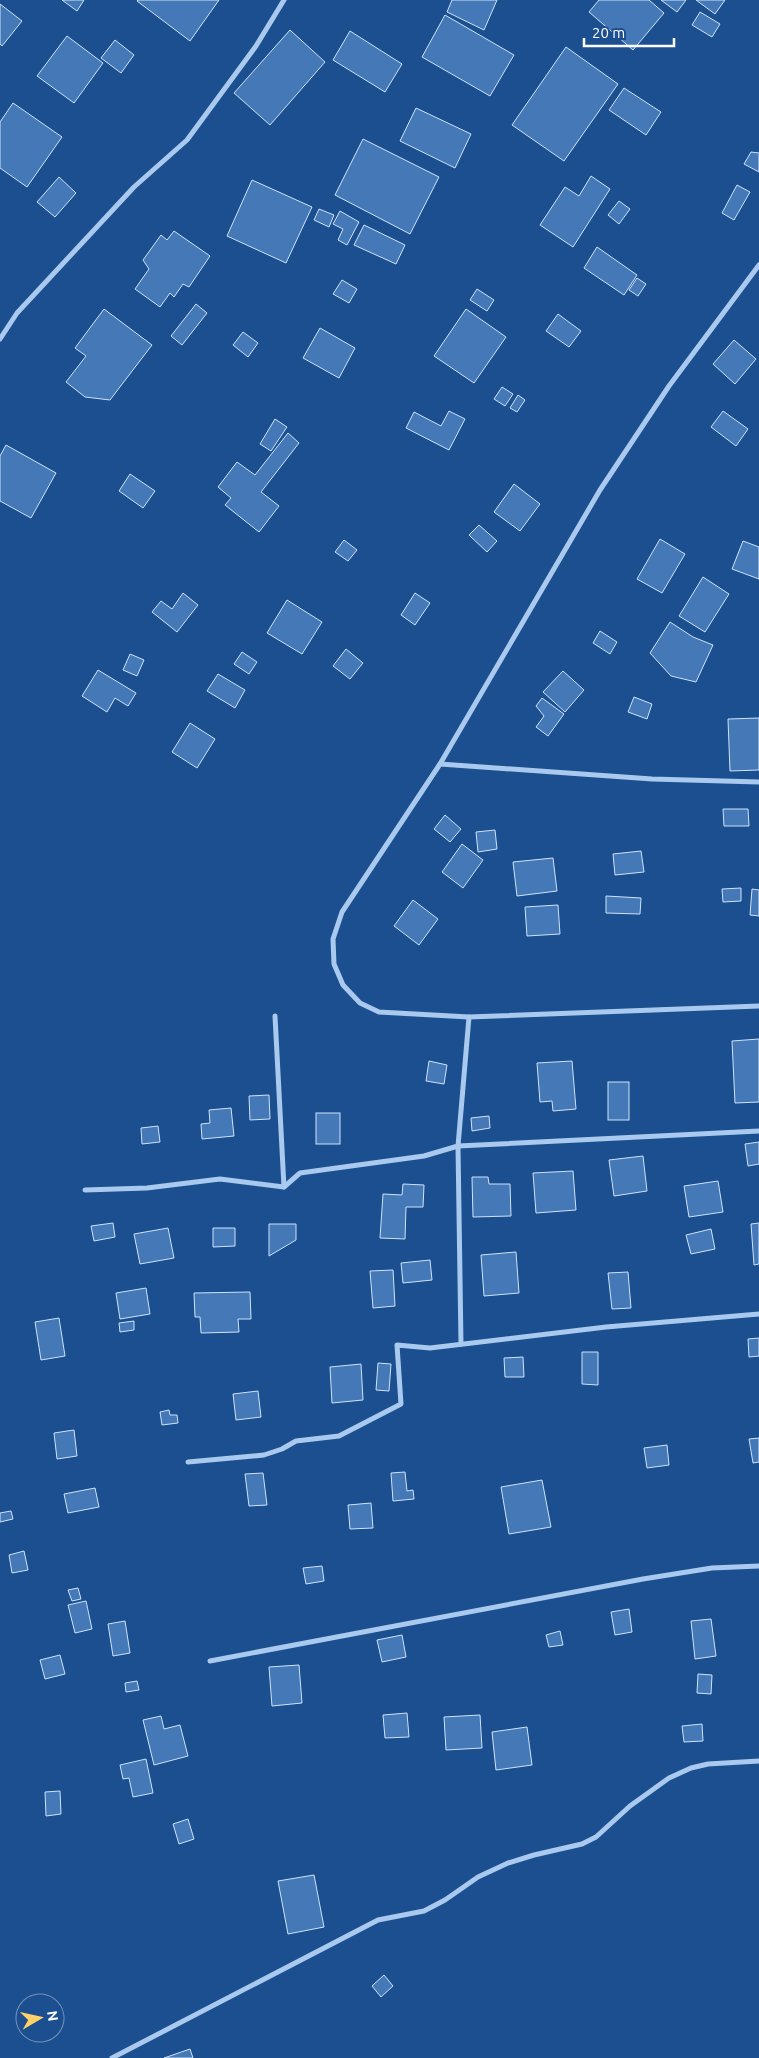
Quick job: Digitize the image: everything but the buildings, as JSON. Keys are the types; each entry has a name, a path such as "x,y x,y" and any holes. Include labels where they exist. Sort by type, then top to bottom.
{"street":[{"path":"0,339 18,313 134,187 186,140 256,46 284,0"},
{"path":"759,265 669,386 600,490 440,764 342,912 333,939 334,964 343,986 360,1003 379,1012 469,1017 759,1006"},
{"path":"440,764 652,779 759,782"},
{"path":"274,1016 284,1187"},
{"path":"461,1344 458,1146 469,1017"},
{"path":"85,1190 147,1188 220,1179 284,1187 300,1173 424,1156 458,1146 759,1131"},
{"path":"188,1462 264,1455 296,1442 339,1436 401,1404 396,1345 430,1348 606,1327 759,1314"},
{"path":"210,1661 643,1579 712,1568 759,1566"},
{"path":"112,2058 378,1920 424,1911 445,1900 478,1877 508,1863 582,1844 596,1837 630,1806 669,1778 692,1768 708,1764 759,1761"}]}
